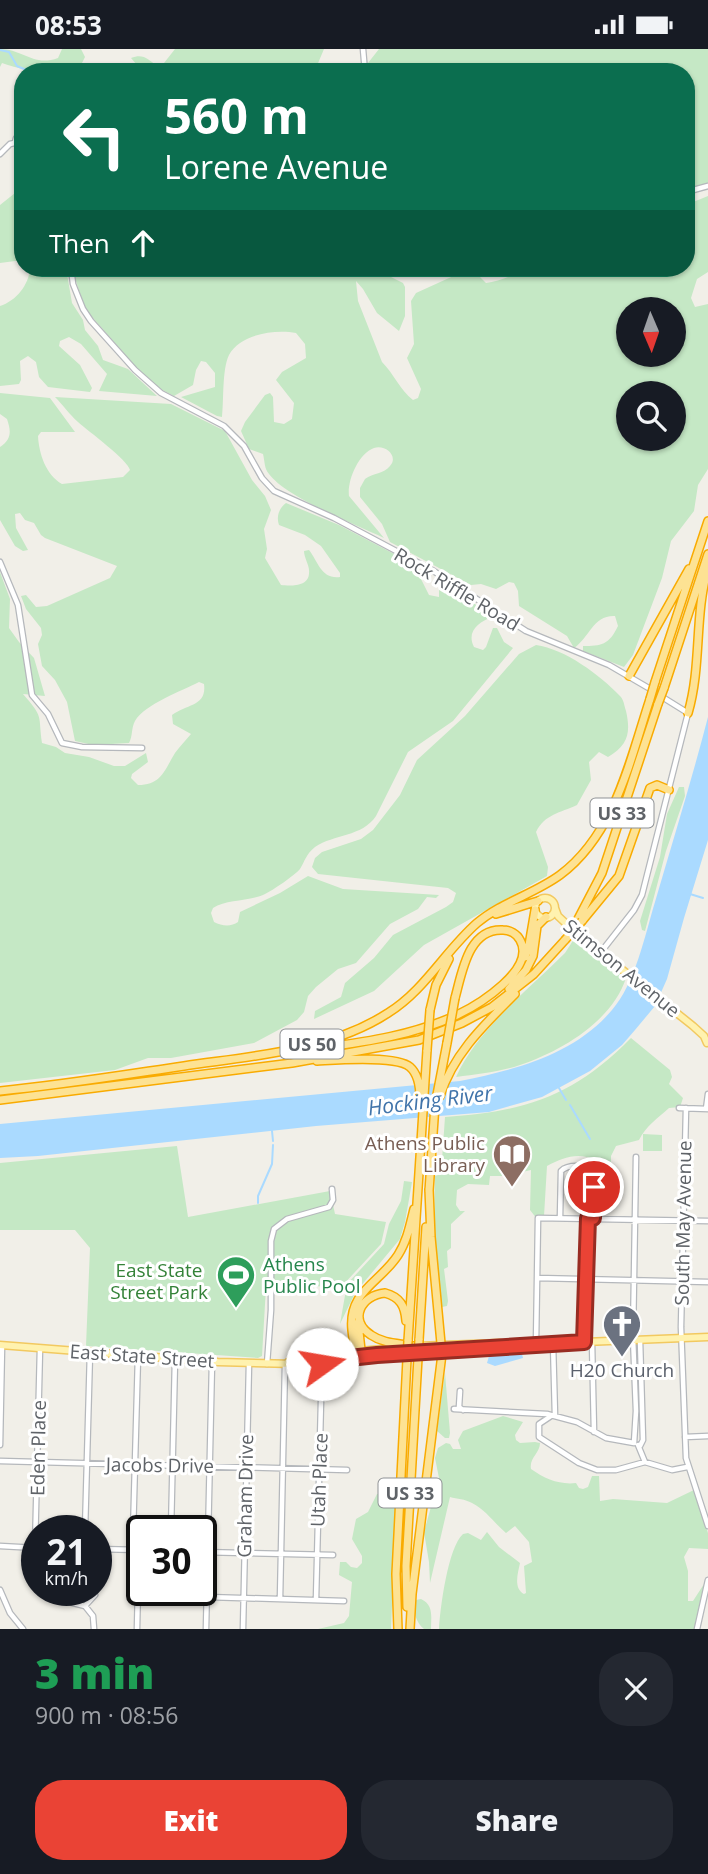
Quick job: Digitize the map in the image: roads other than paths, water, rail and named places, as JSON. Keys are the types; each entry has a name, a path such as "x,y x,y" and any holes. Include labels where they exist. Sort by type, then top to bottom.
{"highway":[{"name":"US 33","path":"409,1629 405,1566 418,1358 414,1343 419,1163 430,1010 441,972 458,943 471,929 495,911 558,877 588,847 602,828 618,796 708,521"},
{"path":"629,676 681,586 700,546"},
{"name":"US 33","path":"398,1629 397,1552 407,1359 414,1343 434,1117 453,1067 478,1032 565,940 580,920 605,864 708,554"},
{"path":"688,713 696,679 698,615 708,568"},
{"path":"580,920 619,876 650,788 657,785 669,790"},
{"path":"471,929 502,912 538,901"},
{"path":"132,1074 405,1035 442,1021 474,1006 518,968 529,945 535,910"},
{"path":"492,1006 526,970 535,951 537,928 547,917"},
{"path":"434,1117 455,998 468,953 486,934 500,930 516,934 522,944 523,959"},
{"name":"US 50","path":"0,1091 132,1074 308,1045 348,1034 381,1018 411,996 458,943"},
{"name":"US 50","path":"0,1100 292,1063 419,1040 462,1023 492,1006 534,974"},
{"path":"292,1063 395,1061 407,1065 414,1072 420,1089 421,1133"},
{"path":"409,1629 443,1348 433,1272 429,1189"},
{"path":"358,1353 352,1324 353,1308 360,1295 387,1269 403,1246 418,1191"},
{"path":"358,1353 359,1315 363,1304 373,1295 385,1293 395,1297 405,1310 414,1343 385,1342 372,1337 362,1327 359,1315"}],"main road":[{"path":"547,917 553,914 555,908 549,899 542,898 535,910 539,916 557,920 575,932"},
{"name":"Stimson Avenue","path":"555,908 557,915 575,932 693,1026 708,1044"},
{"name":"Stimson Avenue","path":"693,1026 708,1033"},
{"name":"East State Street","path":"285,1363 295,1359 358,1353 708,1337"},
{"name":"East State Street","path":"1,1345 267,1364 322,1361 414,1343 443,1348"}],"street":[{"name":"Rock Riffle Road","path":"73,277 77,297 87,315 135,370 161,393 224,425 244,446 262,478 274,491 334,518 432,570 525,631 591,657 629,676 688,713"},
{"path":"0,562 18,605 32,695 48,714 62,743 82,747 142,748"},
{"path":"601,953 634,910 642,895 688,713"},
{"path":"680,1108 707,1109 708,1094"},
{"name":"South May Avenue","path":"686,1108 681,1338 685,1437 687,1467 708,1526"},
{"path":"636,1157 634,1280 643,1440 637,1445"},
{"path":"560,1218 561,1171 569,1167 589,1168 594,1171 586,1279 594,1432"},
{"path":"267,1364 271,1241 274,1229 287,1219 329,1207 333,1200 332,1188"},
{"path":"536,1344 538,1217 708,1221"},
{"path":"537,1278 708,1282"},
{"path":"553,1343 553,1416"},
{"path":"0,1444 1,1345"},
{"name":"Eden Place","path":"36,1515 40,1348"},
{"path":"85,1515 90,1352"},
{"path":"134,1515 138,1356"},
{"path":"171,1515 176,1359"},
{"path":"207,1515 212,1361"},
{"name":"Utah Place","path":"316,1600 322,1361"},
{"name":"Graham Drive","path":"243,1629 248,1363"},
{"path":"279,1599 285,1363"},
{"path":"460,1391 459,1407 464,1410"},
{"path":"454,1409 547,1414 577,1422 606,1438 637,1445"},
{"path":"553,1416 539,1424 539,1437 584,1466 609,1471 645,1462 672,1470 687,1467"},
{"path":"685,1437 708,1436"},
{"path":"637,1445 645,1462"},
{"name":"Jacobs Drive","path":"0,1461 347,1470"},
{"path":"0,1546 21,1547"},
{"path":"217,1552 333,1555"},
{"path":"696,1629 708,1580"},
{"path":"0,1590 10,1613 23,1629"},
{"path":"217,1597 344,1601"},
{"path":"86,1606 93,1616 94,1629"},
{"path":"138,1606 138,1629"},
{"path":"206,1629 207,1606"}],"water":[{"name":"Hocking River","path":"708,717 708,840 667,979 655,1006 635,1030 622,1045 590,1071 542,1097 489,1112 316,1126 0,1158 0,1124 460,1081 522,1066 580,1039 612,1010 633,973"},
{"path":"502,1352 522,1354 523,1358 495,1366 487,1363 489,1356"}],"waterway":[{"path":"0,50 9,52 15,63"},
{"path":"690,894 703,898"},
{"path":"559,1088 566,1100"},
{"path":"570,1105 590,1139"},
{"path":"272,1131 273,1141"},
{"path":"258,1203 258,1196 272,1164 273,1145"}],"place":[{"name":"Athens Public Library","path":"512,1188"},
{"name":"Athens Public Pool","path":"236,1309"},
{"name":"H20 Church","path":"622,1358"}],"park label":[{"name":"East State Street Park","path":"159,1281"}]}
